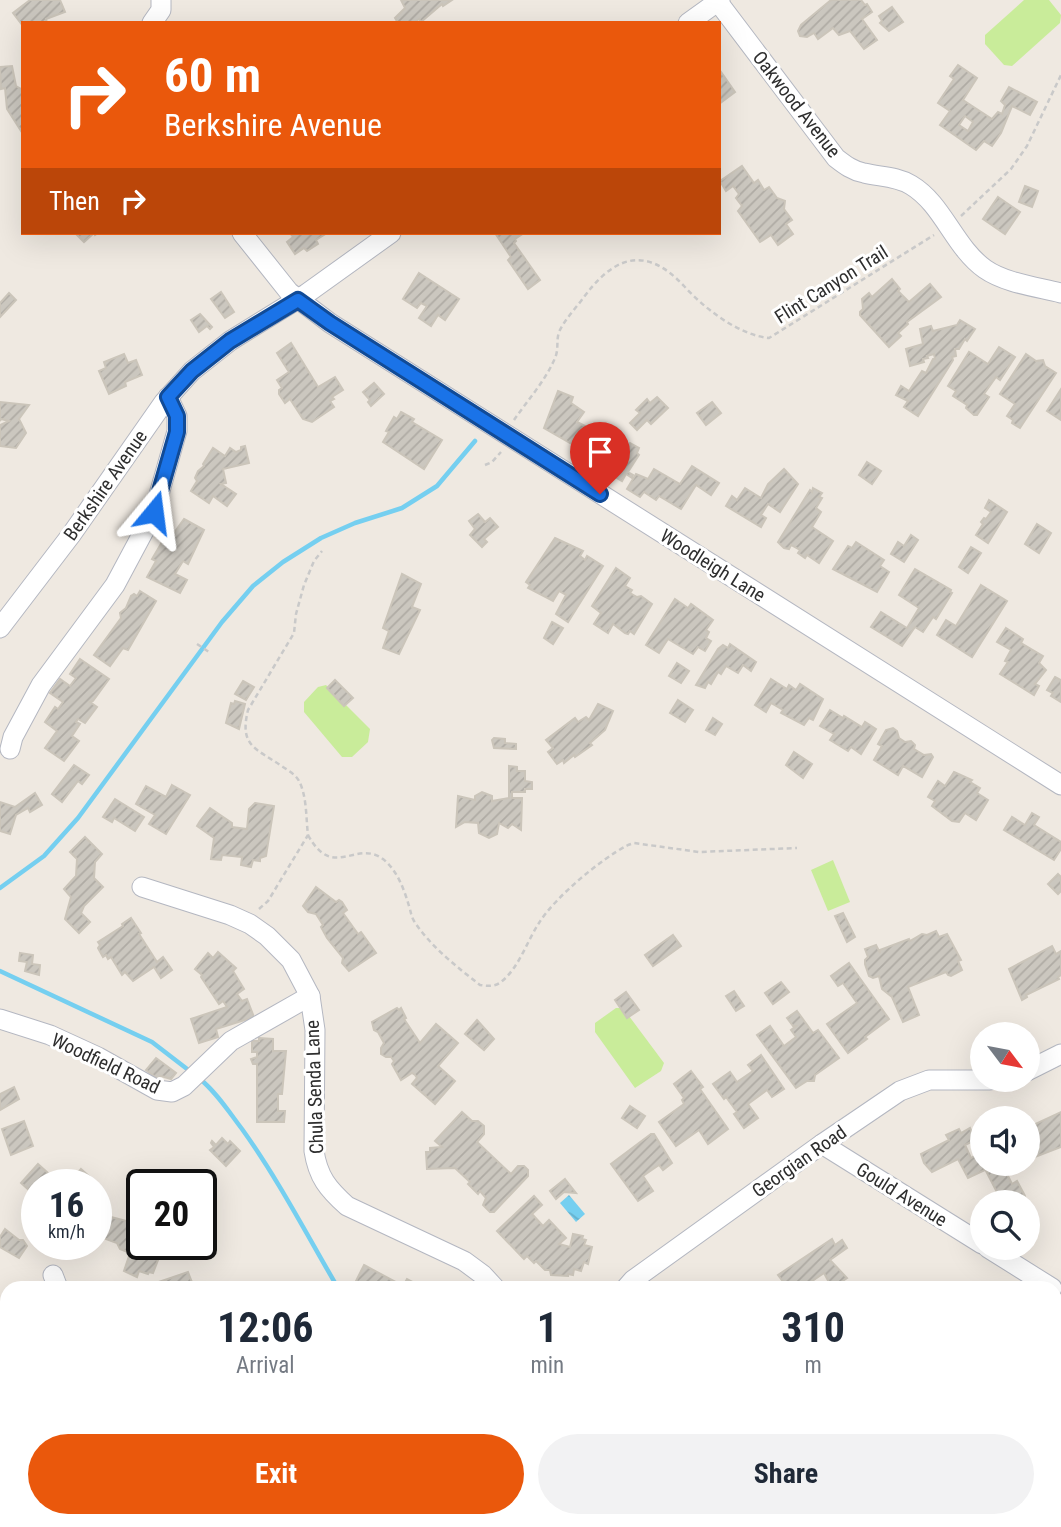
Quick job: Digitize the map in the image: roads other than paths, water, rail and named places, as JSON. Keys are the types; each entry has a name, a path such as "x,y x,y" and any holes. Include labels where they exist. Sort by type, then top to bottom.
{"street":[{"path":"153,21 161,10 162,0"},
{"path":"691,21 719,1"},
{"name":"Oakwood Avenue","path":"719,1 836,158 851,169 865,174 889,176 924,194 985,269 1000,277 1061,293"},
{"name":"Woodleigh Lane","path":"244,235 289,292 330,323 1061,785"},
{"name":"Berkshire Avenue","path":"0,628 71,535 168,397 192,371 230,341 298,300 388,235"},
{"path":"10,749 13,737 41,685 116,585 154,512 177,432 177,416 168,397"},
{"name":"Chula Senda Lane","path":"142,887 250,924 267,936 291,960 310,996 315,1030 314,1151 317,1170 331,1192 347,1206 464,1261 489,1281"},
{"name":"Woodfield Road","path":"0,1019 50,1035 98,1057 157,1090 178,1090 231,1041 310,996"},
{"path":"1040,1064 1061,1054"},
{"name":"Georgian Road","path":"633,1281 900,1091 929,1080 970,1080"},
{"name":"Gould Avenue","path":"822,1144 970,1236"},
{"path":"1007,1260 1041,1281"}],"water":[{"path":"569,1195 585,1214 576,1222 560,1203"}],"waterway":[{"path":"0,888 44,856 78,818 222,622 253,586 283,562 321,538 355,523 402,508 437,486 475,441"},
{"path":"0,971 152,1042 191,1072"},
{"path":"200,1079 212,1090 255,1148 334,1281"}]}
